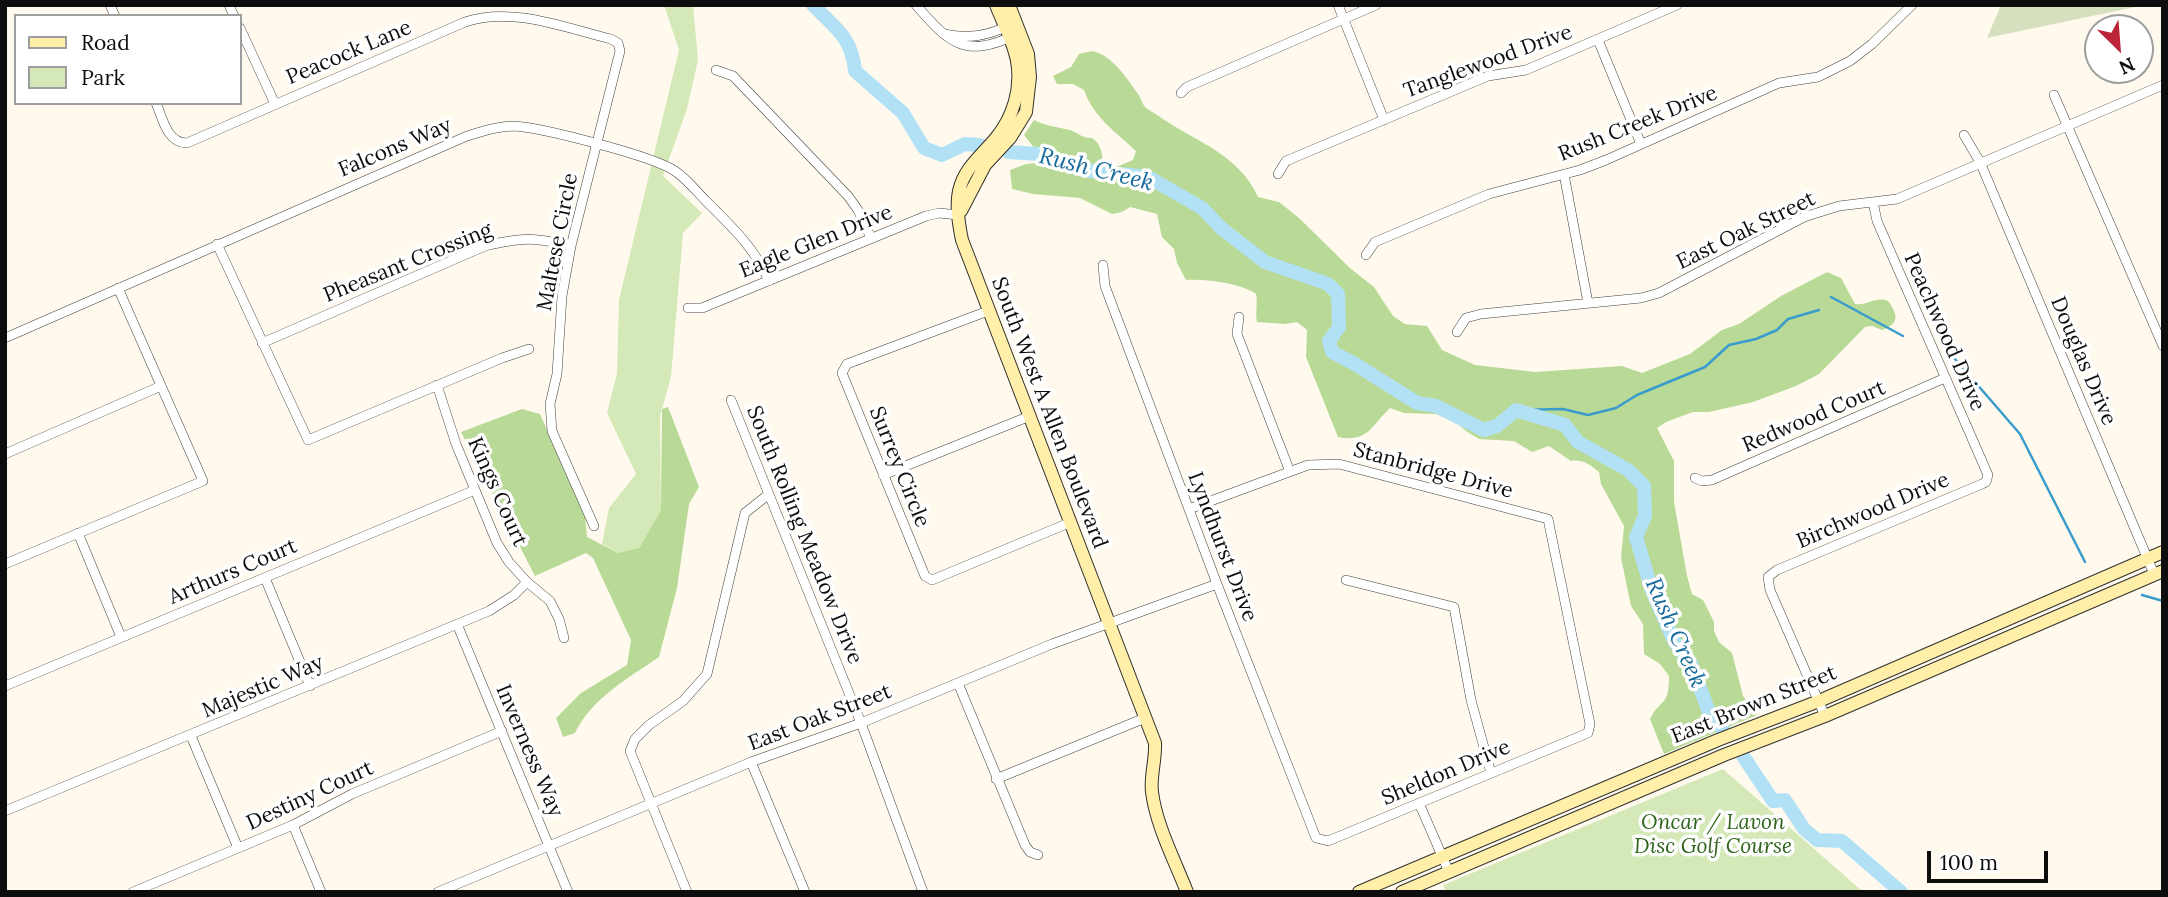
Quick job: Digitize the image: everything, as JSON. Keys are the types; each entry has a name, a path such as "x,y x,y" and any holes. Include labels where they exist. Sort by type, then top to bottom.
{"main road":[{"path":"959,215 982,170 1010,138 1026,112 1030,77 1028,54 996,5"},
{"path":"1009,5 1012,30"},
{"name":"South West A Allen Boulevard","path":"959,215 964,249 1154,743 1151,789 1153,799 1186,892"},
{"name":"East Brown Street","path":"1359,892 1718,740 1819,701 2163,552"},
{"name":"East Brown Street","path":"1402,892 1724,755 1825,716 2158,573"},
{"path":"1930,653 1937,668"}],"street":[{"path":"916,5 944,34 964,38 1012,30"},
{"path":"1338,5 1384,120"},
{"path":"1181,93 1187,87 1376,5"},
{"name":"Rush Creek Drive","path":"1366,255 1375,242 1476,199 1606,160 1779,83 1818,77 1850,61 1872,44 1912,5"},
{"name":"Tanglewood Drive","path":"1278,174 1286,161 1488,76 1526,70 1673,6"},
{"name":"Peacock Lane","path":"157,105 171,137 178,142 187,142 465,22 485,17 522,18 611,39 618,43"},
{"path":"242,32 275,104"},
{"path":"1598,40 1641,144"},
{"name":"Maltese Circle","path":"594,526 552,431 550,404 557,374 562,296 571,246 620,51 618,43"},
{"path":"716,70 733,76 848,196 858,210 871,239"},
{"name":"East Oak Street","path":"1457,332 1466,318 1481,314 1641,298 1659,293 1804,217 1839,206 1897,199 2163,85"},
{"path":"2054,95 2163,346"},
{"name":"Falcons Way","path":"5,338 479,132 502,127 526,128 597,145 655,161 675,170 747,243 760,261 769,281"},
{"name":"Douglas Drive","path":"1964,135 1980,162 2147,559 2158,573"},
{"path":"1563,174 1588,303"},
{"name":"Peachwood Drive","path":"1873,202 1877,221 1988,475"},
{"name":"Eagle Glen Drive","path":"688,308 702,308 926,216 939,213 959,215"},
{"name":"Pheasant Crossing","path":"262,343 485,246 536,238 571,246"},
{"path":"217,244 307,440 529,349"},
{"name":"Lyndhurst Drive","path":"1103,265 1105,286 1217,584 1317,838"},
{"path":"5,564 203,481 118,288"},
{"name":"Surrey Circle","path":"988,311 847,364 842,373 925,576 932,580 1071,522"},
{"path":"1239,317 1237,334 1290,472"},
{"name":"Redwood Court","path":"1695,478 1702,481 1713,480 1945,378"},
{"name":"Kings Court","path":"436,385 456,444 497,543 527,582 550,601 559,618 564,638"},
{"path":"5,454 161,386"},
{"name":"South Rolling Meadow Drive","path":"731,400 861,723 923,892"},
{"path":"883,475 1030,416"},
{"name":"Stanbridge Drive","path":"1189,509 1308,465 1339,464 1548,519 1590,724 1588,733"},
{"name":"Birchwood Drive","path":"1819,701 1770,590 1768,577 1786,566 1986,482 1988,475"},
{"name":"Arthurs Court","path":"5,686 475,490"},
{"path":"687,892 630,751 635,739 683,701 707,674 745,513 769,494"},
{"path":"78,533 121,637"},
{"path":"265,578 310,686"},
{"path":"1346,580 1454,607 1471,700 1491,773"},
{"name":"Majestic Way","path":"5,811 457,624 502,604 527,582"},
{"name":"East Oak Street","path":"438,892 751,762 861,723 1110,623 1217,584"},
{"name":"Inverness Way","path":"457,624 568,892"},
{"path":"958,683 1025,845 1030,852 1038,855"},
{"path":"1819,701 1825,716"},
{"path":"996,779 1145,718"},
{"name":"Destiny Court","path":"133,892 293,825 352,794 502,731"},
{"name":"Sheldon Drive","path":"1317,838 1328,841 1588,733"},
{"path":"191,736 238,848"},
{"path":"751,762 805,892"},
{"path":"1419,803 1449,872"},
{"path":"293,825 321,892"}],"green space":[{"path":"664,5 693,5 698,60 687,109 663,176 702,213 683,233 671,377 660,416 661,510 639,548 618,553 602,544 609,508 636,474 607,413 617,373 619,300 679,50"},
{"path":"2001,5 2135,7 2102,14 2084,14 2084,18 1987,38"},
{"path":"1092,51 1106,57 1118,68 1146,108 1228,159 1250,182 1258,197 1279,202 1299,218 1351,269 1374,287 1393,316 1405,324 1427,326 1442,350 1475,365 1535,372 1622,366 1642,373 1690,354 1722,330 1739,324 1781,296 1827,272 1841,278 1855,304 1888,301 1896,318 1892,324 1882,330 1872,326 1865,327 1819,374 1753,402 1709,412 1693,412 1657,428 1674,461 1674,502 1692,594 1703,600 1714,622 1714,631 1719,642 1732,653 1743,696 1757,715 1664,754 1650,719 1666,698 1669,676 1660,664 1644,654 1643,624 1631,606 1621,558 1624,526 1601,484 1599,472 1593,467 1583,462 1571,461 1549,446 1532,452 1514,441 1479,439 1452,419 1435,414 1404,413 1390,408 1363,435 1356,438 1338,437 1306,357 1307,330 1297,322 1257,322 1256,294 1249,290 1222,282 1186,280 1177,263 1174,249 1162,237 1157,214 1130,207 1112,214 1080,198 1033,194 1012,189 1010,170 1038,163 1039,154 1024,135 1034,120 1092,138 1100,146 1103,165 1114,168 1133,160 1136,151 1100,117 1084,90 1073,84 1057,84 1053,76 1071,67 1079,54"},
{"path":"668,407 699,487 689,504 677,588 659,657 611,690 591,709 575,733 563,737 556,718 581,693 627,665 631,640 593,558 586,553 535,576 461,432 522,409 540,414 585,516 587,537 618,553 639,548 661,510 662,409"},
{"name":"Oncar / Lavon Disc Golf Course","path":"1723,769 1861,890 1867,892 1446,892 1443,885"}],"waterway":[{"name":"Rush Creek","path":"813,5 846,41 855,71 903,113 924,148 942,155 965,144 980,145"},
{"name":"Rush Creek","path":"1008,152 1039,154 1082,170 1148,177 1202,208 1221,228 1265,262 1328,284 1338,294 1339,327 1329,341 1332,352 1417,403 1436,406 1484,430 1497,426 1516,410 1565,425 1578,442 1628,470 1644,486 1645,516 1636,537 1652,591 1674,641 1691,664 1709,712 1725,732"},
{"path":"1831,297 1903,336"},
{"path":"1516,410 1563,409 1588,415 1616,408 1637,395 1705,367 1729,345 1756,339 1777,330 1788,319 1819,310"},
{"path":"1949,352 2020,434 2085,562"},
{"path":"2142,595 2163,601"},
{"name":"Rush Creek","path":"1743,756 1773,801 1785,800 1804,829 1817,840 1842,841 1901,892"}]}
